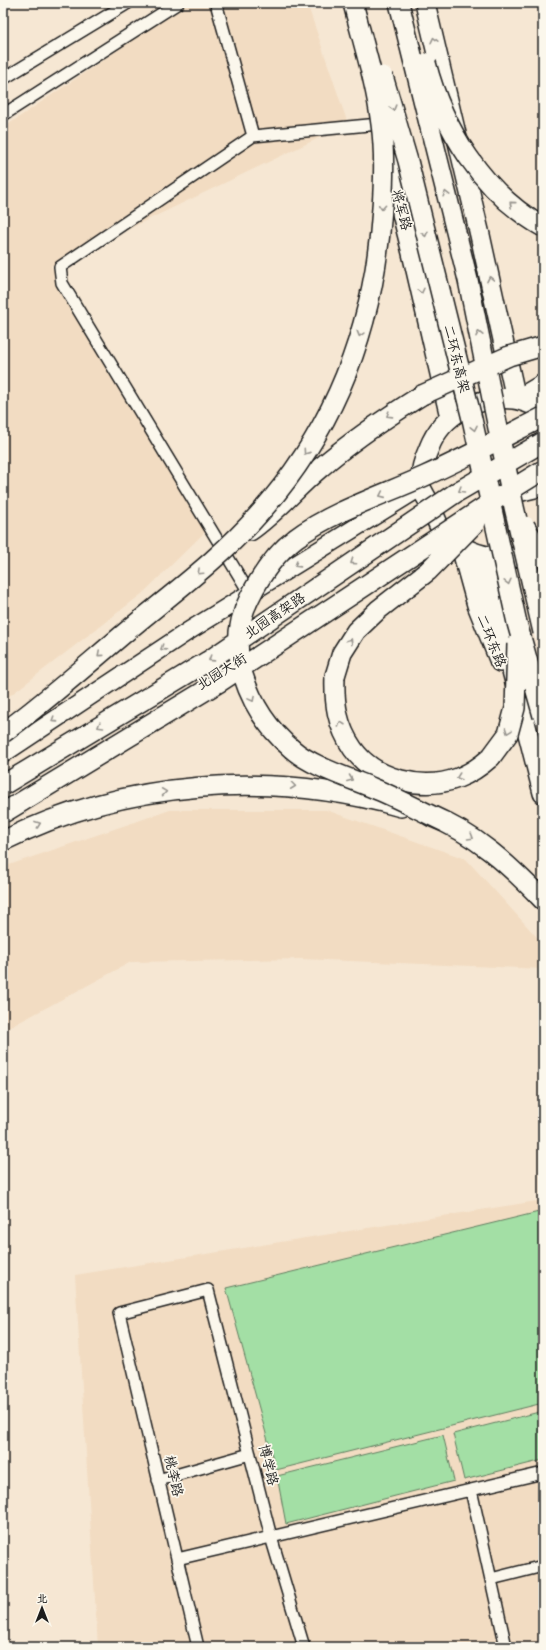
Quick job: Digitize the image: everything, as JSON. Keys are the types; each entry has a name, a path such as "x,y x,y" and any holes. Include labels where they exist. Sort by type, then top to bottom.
{"highway":[{"name":"将军路","path":"347,3 412,253 450,418"},
{"path":"3,733 45,702 120,637 194,578 229,545 259,514 288,477 311,444 333,405 352,360 371,295 380,242 384,175 381,125 376,95 353,3"},
{"name":"二环东高架","path":"364,3 408,161 470,411 517,623 543,716"},
{"name":"二环东高架","path":"399,3 468,280 508,501 543,632"},
{"path":"409,3 427,70 440,105 462,148 486,179 505,198 543,227"},
{"path":"425,3 480,234 516,399"},
{"path":"229,545 264,522 320,468 380,421 436,388 509,356 543,346"},
{"path":"540,552 508,558 484,556 461,547 443,532 422,487 424,461 433,437 450,418 470,405 492,399 516,399 543,409"},
{"path":"543,417 427,475 326,520 296,538 278,554 257,583 244,610 238,635 238,659 250,696 266,722 292,750 331,772 375,789 446,822 476,840 508,864 543,900"},
{"name":"北园高架路","path":"3,785 208,661 457,492 543,442"},
{"name":"北园高架路","path":"3,814 221,681 508,501 543,470"},
{"path":"517,623 515,708 508,734 491,757 476,770 457,779 431,783 408,782 387,775 371,765 354,749 342,729 334,701 334,676 342,653 356,631 378,610 428,571 508,501 543,486"},
{"path":"508,501 540,552 543,602"},
{"name":"二环东路","path":"461,547 477,604 528,732"},
{"name":"二环东路","path":"484,556 543,793"},
{"path":"3,840 34,825 84,808 121,799 163,792 240,784 284,785 366,797 411,809 446,822"}],"main road":[{"path":"516,399 543,383"},
{"path":"3,754 187,632 422,487"},
{"name":"北园大街","path":"3,814 55,778 443,532"}],"street":[{"path":"3,79 128,3"},
{"path":"3,115 178,3"},
{"path":"216,3 252,136"},
{"path":"250,594 62,283 60,267 252,136 379,124"},
{"name":"博学路","path":"119,1313 208,1290 271,1537 304,1647"},
{"name":"桃李路","path":"119,1313 198,1647"},
{"path":"158,1480 250,1454"},
{"path":"177,1559 543,1473"},
{"path":"471,1490 506,1647"},
{"path":"491,1579 543,1566"}],"shaded area":[{"path":"187,3 307,3 348,124 51,266 208,529 143,593 3,701 3,128"},
{"path":"170,810 326,810 466,859 543,944 543,969 301,959 131,962 3,1031 3,867"},
{"path":"543,1200 543,1647 98,1647 75,1275"}],"green space":[{"path":"543,1211 543,1403 276,1470 226,1288"},
{"path":"543,1411 543,1460 464,1480 453,1434"},
{"path":"443,1435 454,1481 286,1524 277,1476"}]}
